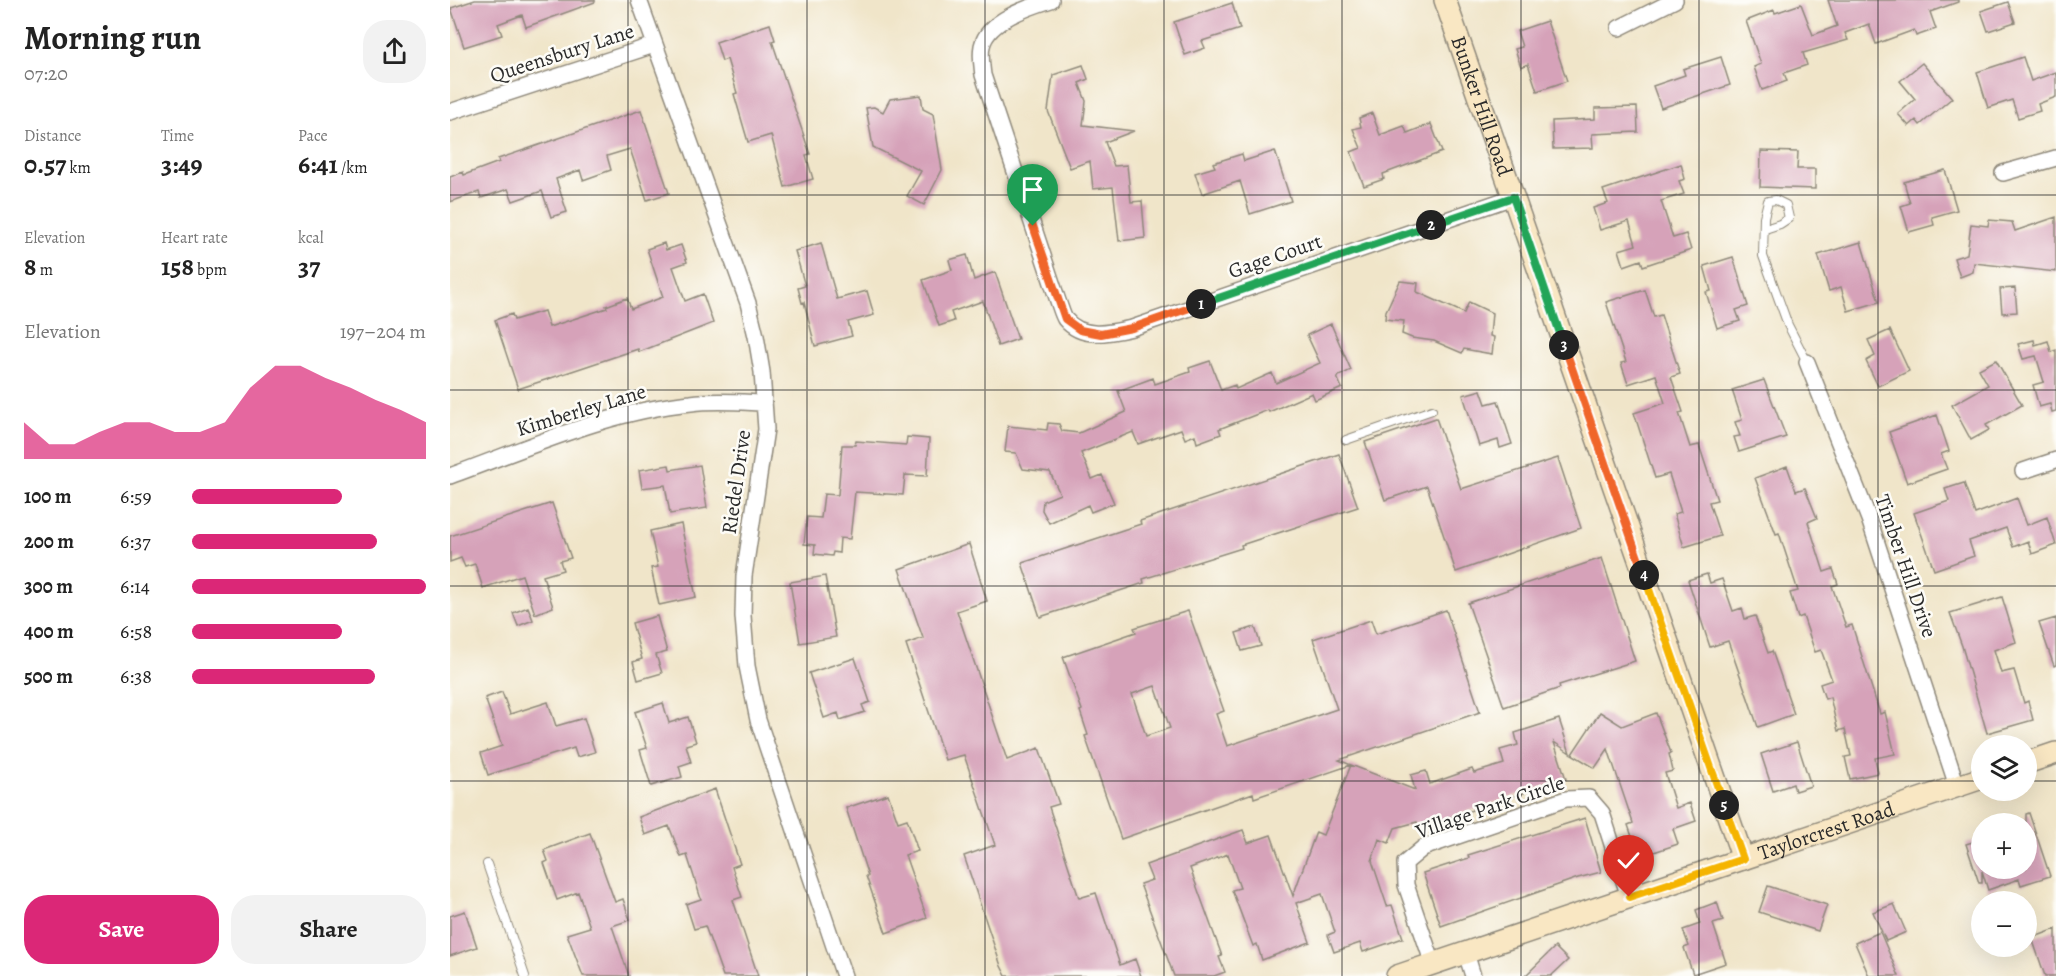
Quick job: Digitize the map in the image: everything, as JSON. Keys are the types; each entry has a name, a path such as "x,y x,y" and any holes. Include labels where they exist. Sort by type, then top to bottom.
{"street":[{"name":"Riedel Drive","path":"639,0 747,303 756,336 766,429 744,576 743,616 747,666 758,720 844,976"},
{"name":"Gage Court","path":"1051,0 1020,10 992,28 982,46 981,60 983,75 1058,301 1065,319 1080,330 1101,334 1132,328 1513,197"},
{"name":"Bunker Hill Road","path":"1445,0 1743,859"},
{"path":"1619,28 1675,0"},
{"name":"Queensbury Lane","path":"450,112 654,45"},
{"path":"2003,173 2056,158"},
{"name":"Timber Hill Drive","path":"1807,362 1869,519 1957,786"},
{"name":"Kimberley Lane","path":"450,476 580,429 656,408 702,402 764,403"},
{"path":"2023,471 2056,460"},
{"path":"2037,759 2056,753"},
{"name":"Taylorcrest Road","path":"1397,976 1971,782"},
{"name":"Village Park Circle","path":"1433,964 1406,885 1405,863 1423,848 1434,844 1566,800 1589,798 1602,813 1629,897"},
{"path":"1466,953 1473,976"}],"lane":[{"path":"1765,229 1763,256 1788,325 1807,362"},
{"path":"1346,440 1432,410"},
{"path":"487,864 525,976"}],"building":[{"path":"475,0 595,0 595,2 526,27 522,15 498,24 502,35 464,47 451,8"},
{"path":"1828,0 1958,0 1958,2 1930,12 1936,29 1916,36 1914,30 1876,44 1869,24 1845,33 1848,40 1803,53 1807,65 1784,73 1787,81 1762,90 1754,67 1761,64 1746,21 1774,10 1775,13 1801,4 1813,35 1837,26"},
{"path":"2008,2 2015,22 1988,31 1981,11"},
{"path":"1232,3 1240,29 1202,41 1205,48 1185,55 1174,22"},
{"path":"1547,21 1567,81 1537,91 1528,64 1521,67 1515,49 1522,47 1517,31"},
{"path":"770,24 775,40 772,41 810,154 806,155 813,179 785,187 771,135 748,142 727,59 722,61 716,42"},
{"path":"1721,57 1730,85 1661,108 1653,86 1685,75 1683,69"},
{"path":"2023,57 2031,81 2056,72 2056,97 2038,104 2040,111 2018,118 2012,100 1988,108 1977,72"},
{"path":"1922,63 1952,98 1920,125 1916,120 1909,126 1898,114 1915,99 1900,81"},
{"path":"1083,65 1088,79 1079,83 1086,101 1083,125 1134,131 1105,142 1114,166 1127,165 1131,202 1142,201 1145,238 1119,241 1113,187 1093,189 1090,161 1070,168 1048,111 1053,75"},
{"path":"921,95 923,109 933,114 942,170 924,205 907,196 921,171 873,147 866,108 874,107 883,112 890,99"},
{"path":"1637,107 1638,132 1592,134 1593,148 1553,149 1552,121 1595,119 1595,108"},
{"path":"641,110 669,193 647,200 630,149 607,156 611,170 583,180 580,170 556,179 567,212 551,217 542,191 513,201 508,189 481,198 479,192 450,202 450,177 463,172 464,175 499,162 498,159"},
{"path":"1372,113 1380,135 1404,126 1407,133 1431,124 1442,152 1383,174 1384,179 1364,186 1351,152 1361,148 1353,129 1361,127 1359,118"},
{"path":"1275,151 1291,201 1250,214 1240,181 1202,194 1195,173 1215,167 1213,163 1242,154 1244,161"},
{"path":"1761,151 1798,152 1797,169 1815,169 1815,189 1760,187"},
{"path":"1681,164 1685,179 1679,181 1684,194 1661,201 1673,238 1686,234 1691,250 1643,266 1641,260 1624,266 1619,250 1636,245 1629,221 1600,230 1593,208 1608,203 1603,190"},
{"path":"1945,170 1957,210 1932,217 1934,225 1909,232 1901,206 1910,203 1904,182"},
{"path":"2056,217 2056,272 1974,263 1973,272 1960,277 1954,258 1967,254 1971,224 1988,226 1989,220 2012,222 2015,231"},
{"path":"1861,242 1879,302 1848,311 1841,287 1829,291 1818,255"},
{"path":"664,243 666,250 681,245 687,262 673,267 685,301 703,294 713,323 639,352 638,349 518,389 495,320 512,314 514,320 544,311 549,327 607,308 606,306 627,298 631,309 663,297 647,249"},
{"path":"821,243 837,299 867,291 874,315 848,322 852,336 815,346 804,302 802,303 798,288 805,286 795,251"},
{"path":"967,255 974,280 995,272 1018,339 998,346 983,301 951,312 954,321 939,326 923,280 952,270 949,260"},
{"path":"1733,257 1748,306 1736,310 1740,321 1717,328 1706,292 1711,291 1704,266"},
{"path":"1400,281 1418,283 1417,292 1464,313 1469,302 1492,313 1490,336 1494,337 1492,354 1464,349 1462,353 1434,341 1402,334 1404,321 1385,319 1386,311"},
{"path":"2015,288 2017,312 2002,313 2000,289"},
{"path":"1645,290 1654,317 1661,315 1680,374 1671,377 1683,412 1679,413 1690,447 1699,445 1717,500 1709,502 1720,536 1684,547 1674,514 1681,512 1669,474 1655,478 1634,413 1665,403 1656,375 1628,384 1621,363 1626,362 1606,302"},
{"path":"1331,324 1351,370 1337,377 1342,388 1315,400 1312,393 1269,412 1268,410 1219,429 1221,434 1197,443 1195,435 1185,439 1181,429 1138,444 1133,432 1081,453 1092,479 1102,475 1114,503 1091,512 1088,505 1049,523 1042,510 1043,501 1060,494 1050,472 1023,469 1016,453 1005,452 1008,426 1047,430 1048,423 1059,424 1062,431 1079,433 1126,412 1118,391 1153,378 1155,384 1190,372 1189,368 1210,361 1221,390 1235,385 1236,389 1272,373 1276,383 1320,363 1307,335"},
{"path":"1890,330 1909,371 1878,386 1866,361 1875,356 1868,340"},
{"path":"2034,340 2035,345 2048,341 2051,352 2056,350 2056,411 2052,412 2050,404 2039,407 2033,385 2044,382 2036,356 2023,359 2018,344"},
{"path":"1996,360 2022,405 1986,425 1989,430 1971,440 1952,405 1988,385 1979,369"},
{"path":"1764,380 1786,437 1739,452 1734,437 1740,436 1735,422 1742,420 1732,390"},
{"path":"1481,390 1486,404 1498,401 1512,444 1500,448 1498,440 1479,446 1463,395"},
{"path":"1937,415 1949,451 1941,454 1947,469 1907,483 1889,432"},
{"path":"1436,418 1461,489 1558,458 1581,528 1456,572 1427,486 1385,500 1365,442"},
{"path":"907,437 929,439 927,476 905,475 903,495 855,492 850,539 840,538 839,553 833,552 832,556 814,554 815,545 804,544 807,517 821,518 824,494 838,495 842,445 855,445 856,441 906,445"},
{"path":"1339,454 1358,507 1241,545 1242,548 1143,579 1144,583 1040,617 1022,563 1141,524 1140,521"},
{"path":"669,465 670,470 700,465 707,508 670,514 665,485 642,488 639,470"},
{"path":"1787,466 1796,491 1805,488 1817,518 1808,522 1824,572 1833,569 1838,584 1832,586 1846,627 1852,625 1880,714 1885,712 1895,754 1875,758 1878,773 1850,779 1845,757 1851,756 1845,729 1838,731 1830,697 1825,699 1820,684 1832,680 1821,650 1815,652 1803,616 1798,618 1790,593 1798,591 1779,533 1776,534 1755,478"},
{"path":"1964,483 1975,514 2017,498 2027,525 2047,517 2056,545 2032,554 2028,541 2013,547 2006,528 1969,541 1974,556 1934,570 1914,513 1949,501 1945,489"},
{"path":"552,503 571,558 560,561 563,570 543,576 553,607 535,614 522,575 483,588 475,564 465,567 461,558 450,562 450,536"},
{"path":"681,524 696,597 659,605 651,568 658,567 650,531"},
{"path":"969,544 987,601 957,611 1007,760 1039,748 1059,804 1049,807 1079,898 1096,893 1120,965 1135,959 1141,976 1006,976 1001,966 964,856 995,845 964,755 945,760 906,644 923,638 899,569"},
{"path":"1602,558 1635,661 1559,685 1560,688 1504,707 1468,603"},
{"path":"1707,574 1710,583 1722,579 1733,611 1742,608 1745,619 1755,616 1768,653 1772,651 1794,714 1758,727 1728,641 1710,647 1688,580"},
{"path":"825,576 836,637 800,643 790,582"},
{"path":"2002,597 2016,642 1994,650 2001,673 2014,670 2024,703 2028,701 2033,720 1987,733 1950,613"},
{"path":"528,607 533,620 518,626 513,613"},
{"path":"1446,610 1480,712 1339,760 1351,765 1254,798 1253,793 1121,839 1085,736 1088,735 1080,711 1082,710 1063,657 1136,632 1134,628 1188,611 1224,711 1216,714 1227,746 1337,709 1313,639 1371,620 1376,634","holes":["1155,686 1170,728 1146,736 1132,694"]},
{"path":"657,616 667,652 656,655 662,673 638,680 633,662 642,659 632,623"},
{"path":"2056,618 2056,665 2054,666 2039,623"},
{"path":"1255,627 1261,646 1242,651 1236,633"},
{"path":"855,658 870,702 862,705 865,712 840,720 838,713 824,718 809,673"},
{"path":"502,692 510,714 548,702 556,726 584,718 595,752 577,757 574,748 488,775 481,753 502,746 485,698"},
{"path":"663,703 669,723 688,717 696,742 686,745 691,762 679,766 682,777 651,786 640,750 647,748 635,712"},
{"path":"1600,712 1622,726 1656,713 1671,753 1669,754 1673,771 1665,773 1676,808 1690,803 1696,821 1673,829 1678,844 1639,857 1628,825 1633,823 1608,749 1595,768 1572,754"},
{"path":"1559,719 1570,753 1554,742 1566,779 1418,828 1417,822 1395,828 1389,843 1379,839 1372,861 1387,906 1392,905 1403,938 1363,952 1360,943 1334,952 1328,935 1335,932 1322,894 1296,903 1310,942 1262,960 1257,944 1253,946 1232,890 1240,888 1228,854 1190,868 1222,956 1219,957 1225,972 1214,976 1174,976 1140,884 1152,880 1146,865 1243,830 1248,843 1271,835 1293,896 1316,832 1323,835 1351,765 1415,790 1411,775 1426,771 1430,784 1472,769 1474,773 1504,764 1500,750 1518,745 1515,733"},
{"path":"1797,742 1811,786 1795,791 1793,784 1773,791 1761,754"},
{"path":"715,789 740,864 732,867 742,897 733,900 758,976 723,976 705,926 694,929 686,904 701,899 687,855 681,857 669,826 645,835 639,817"},
{"path":"888,794 898,822 907,819 918,851 905,855 927,918 886,933 846,808"},
{"path":"1585,818 1601,872 1441,926 1423,873 1469,858 1468,855"},
{"path":"590,833 615,902 623,899 630,920 612,926 629,976 583,976 567,934 590,927 578,892 557,900 544,863 548,861 544,850"},
{"path":"2037,837 2050,876 2021,885 2019,879 2037,879"},
{"path":"1971,842 1971,859 1966,844"},
{"path":"1985,879 2019,879 1988,890"},
{"path":"1768,886 1827,905 1818,931 1759,912"},
{"path":"1717,902 1723,921 1713,924 1726,963 1693,974 1684,948 1689,946 1683,930 1700,924 1696,910"},
{"path":"1894,904 1906,932 1886,941 1873,912"},
{"path":"465,911 477,947 450,956 450,916"},
{"path":"2056,929 2056,976 2045,976 2037,953 2037,936"},
{"path":"1880,932 1899,976 1869,976 1855,943"},
{"path":"1555,947 1568,960 1551,976 1525,976"}],"route":[{"path":"1033,226 1065,319 1080,330 1101,334 1132,328 1513,197 1743,859 1629,897"}]}
